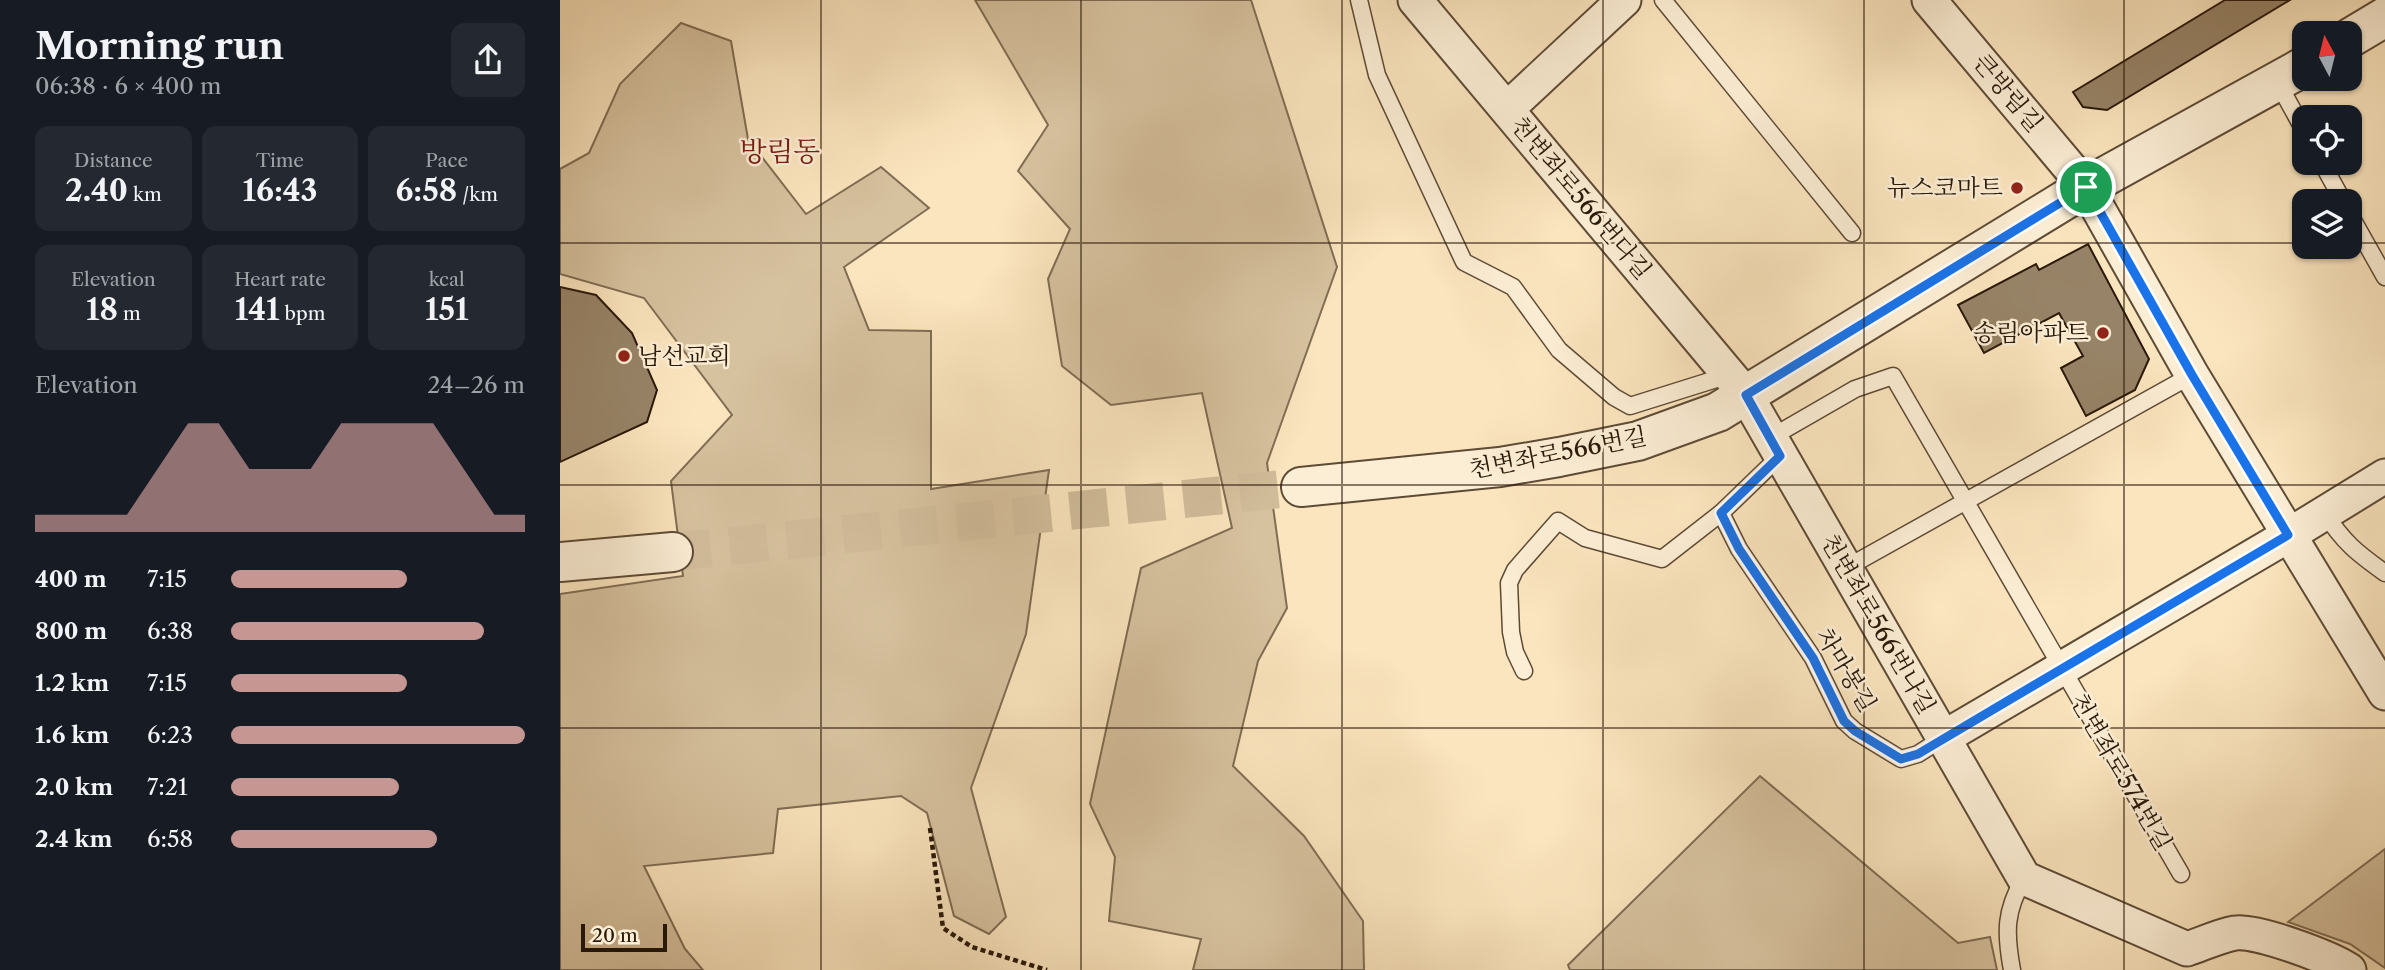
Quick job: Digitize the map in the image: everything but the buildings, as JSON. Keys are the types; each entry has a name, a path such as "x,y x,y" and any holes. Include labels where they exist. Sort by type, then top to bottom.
{"street":[{"name":"천변좌로566번다길","path":"1415,0 1738,385"},
{"path":"1507,109 1624,0"},
{"name":"큰방림길","path":"1929,0 2086,187 2192,375 2385,693"},
{"path":"2362,31 2385,17"},
{"name":"천변좌로566번길","path":"1301,487 1500,467 1638,441 1718,412 1738,385 2086,187 2291,75"},
{"name":"천변좌로566번나길","path":"1738,385 2024,878"},
{"name":"천변좌로574번길","path":"1943,738 2062,670 2385,476"},
{"path":"560,562 673,552"},
{"path":"2024,878 2187,949 2235,933 2265,935 2337,962 2349,970"}],"lane":[{"path":"1359,0 1377,75 1464,262 1513,287 1559,350 1614,397 1630,406 1738,385"},
{"path":"1663,0 1852,233"},
{"path":"2291,75 2298,105"},
{"path":"2362,236 2385,277"},
{"path":"1846,568 2192,375"},
{"path":"1524,671 1515,652 1511,632 1510,577 1558,521 1585,538 1661,559 1721,513 1775,447 1855,388 1893,376 2062,670"},
{"path":"2324,512 2339,536 2353,550 2385,573"},
{"name":"차마봉길","path":"1721,513 1739,549 1813,658 1844,721 1855,731 1901,759 1918,754 1943,738"},
{"name":"천변좌로574번길","path":"2062,670 2181,874"},
{"path":"2012,970 2008,937 2011,900 2024,878"}],"path":[{"path":"930,828 943,928 972,947 1048,970"}],"shaded area":[{"path":"975,0 1251,0 1337,267 1267,463 1287,608 1258,661 1233,766 1304,836 1363,921 1364,970 1193,970 1201,939 1109,921 1115,857 1090,804 1141,568 1232,528 1202,393 1111,405 1062,366 1048,279 1070,229 1018,171 1048,125"},
{"path":"681,23 731,41 748,139 806,214 881,167 929,208 844,267 869,330 931,331 931,489 1049,470 1026,634 971,788 1006,917 989,934 954,916 927,813 901,796 778,809 773,853 644,866 685,949 703,970 560,970 560,594 683,576 671,481 732,415 644,298 560,274 560,169 589,153 620,84"},
{"path":"1760,776 1958,943 1990,937 1997,970 1570,970 1568,965"},
{"path":"2385,849 2385,968 2350,944 2288,922"}],"tunnel":[{"path":"673,552 1301,487"}],"place":[{"name":"뉴스코마트","path":"2017,188"},
{"name":"송림아파트","path":"2103,333"},
{"name":"남선교회","path":"624,356"}],"district":[{"name":"방림동","path":"780,151"}],"route":[{"path":"2086,187 2192,375 2288,535 1918,754 1901,759 1855,731 1844,721 1813,658 1739,549 1721,513 1780,456 1746,395 2086,187"}]}
